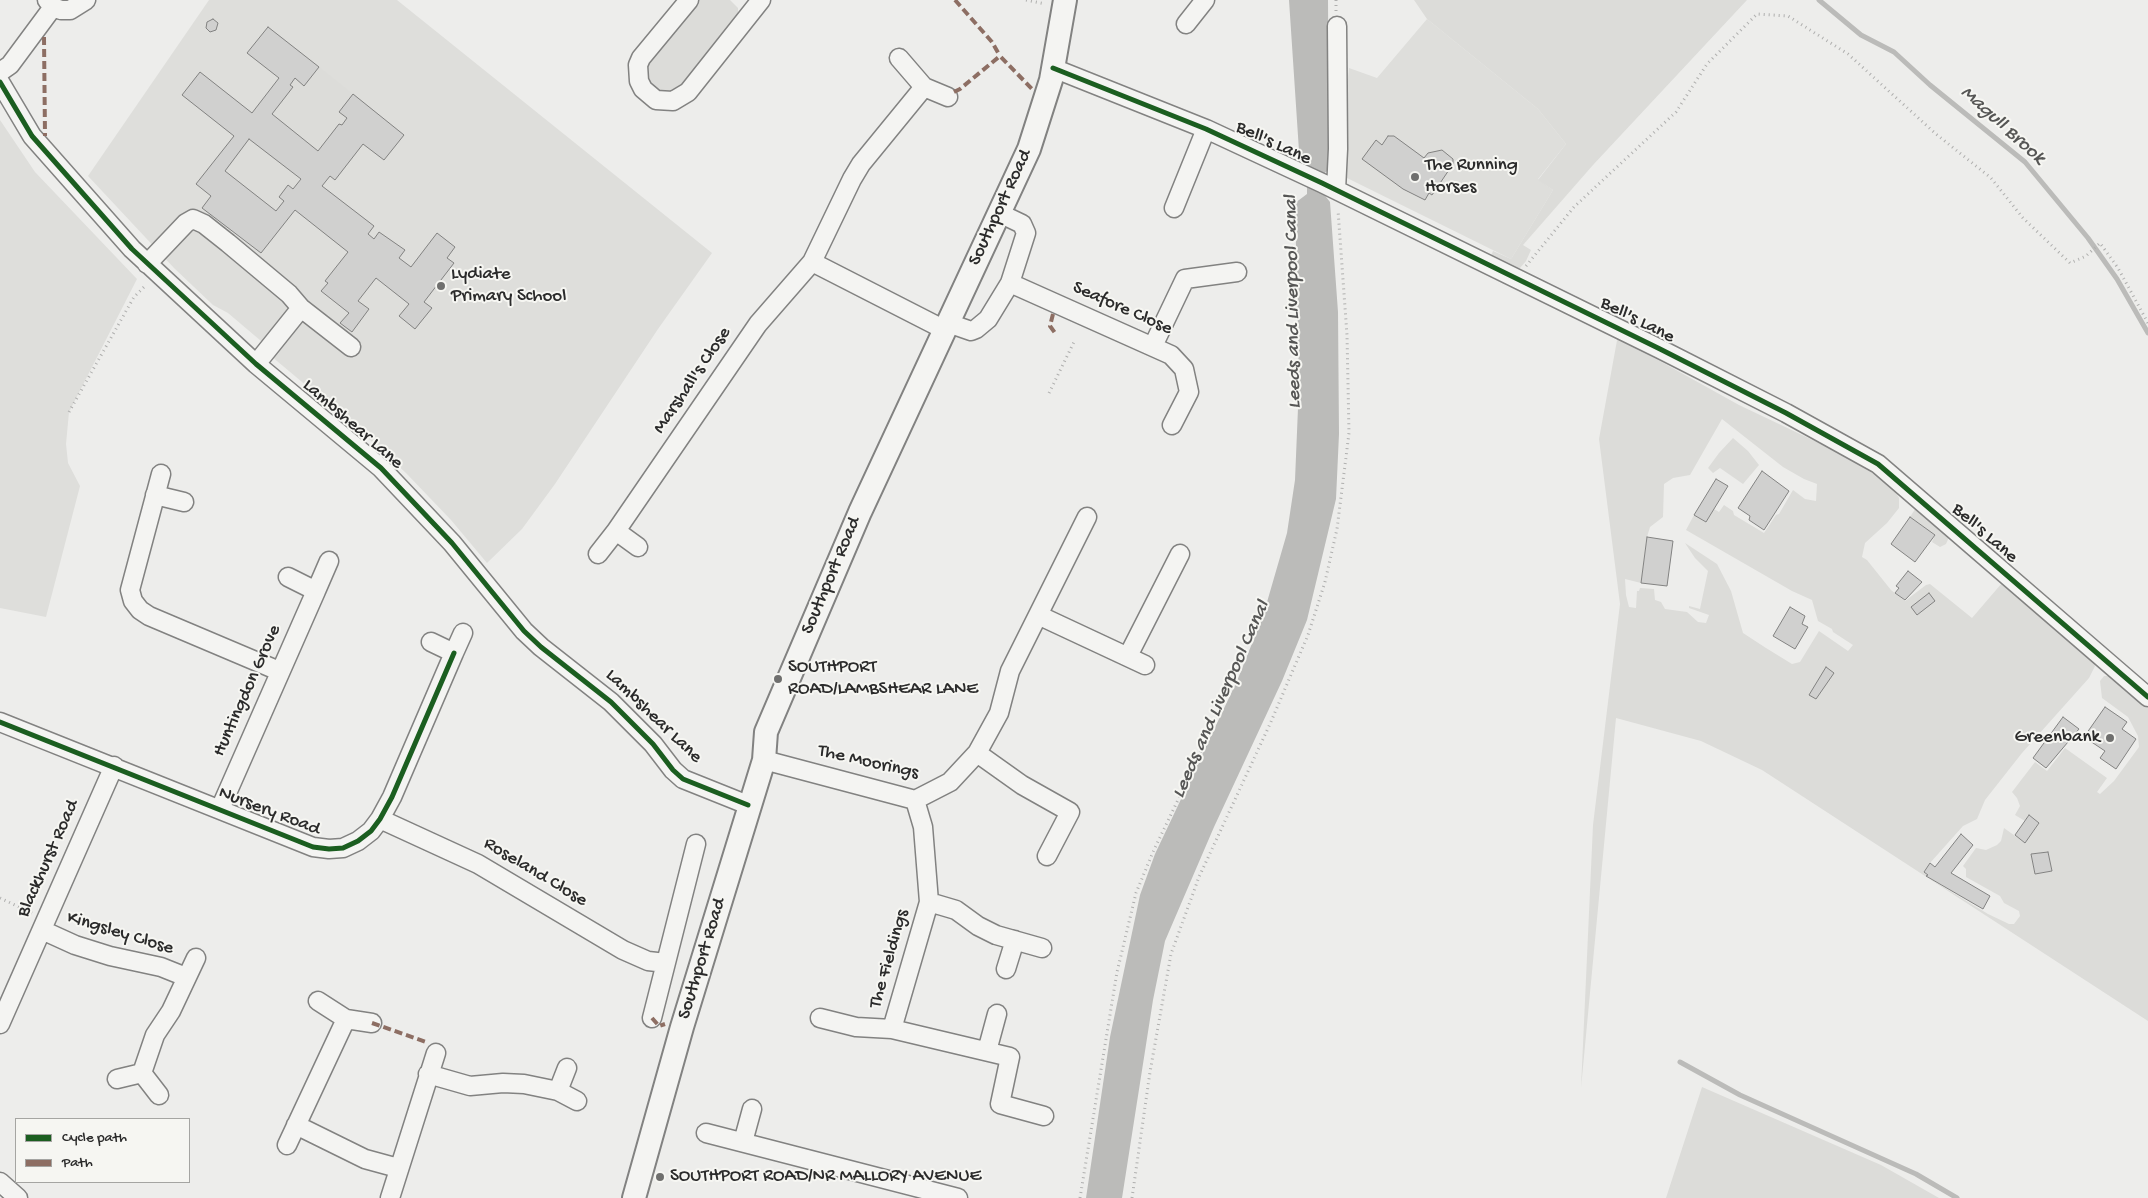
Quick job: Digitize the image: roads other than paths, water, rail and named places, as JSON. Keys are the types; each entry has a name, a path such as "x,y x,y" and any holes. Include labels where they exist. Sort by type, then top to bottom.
{"main road":[{"name":"Southport Road","path":"634,1198 748,805 764,760 766,732 860,512 1029,150 1045,102 1053,68 1055,2"}],"street":[{"path":"0,72 10,65 50,4 70,10 86,0"},
{"path":"689,0 638,65 639,81 643,88 656,100 673,101 688,92 753,3"},
{"path":"1186,24 1205,0"},
{"path":"1329,187 1338,149 1337,26"},
{"path":"899,58 924,87 948,97"},
{"name":"Bell's Lane","path":"1053,68 1206,129 1329,187 1517,278 1786,413 1878,464 2148,697"},
{"name":"Lambshear Lane","path":"0,82 39,143 144,271 381,468 452,543 524,630 630,721 679,776 706,790 748,805"},
{"name":"Marshall's Close","path":"598,554 758,324 812,262 861,164 924,87"},
{"path":"1174,208 1206,129"},
{"path":"812,262 946,326 971,331 988,319 1010,283 1026,233 1022,224 999,212"},
{"path":"144,271 186,223 193,219 204,224 272,278 301,308 351,347"},
{"path":"1153,346 1185,279 1237,272"},
{"name":"Seafore Close","path":"1010,283 1171,355 1184,369 1189,392 1172,425"},
{"path":"256,364 301,308"},
{"path":"161,474 130,590 136,606 149,616 279,670"},
{"path":"155,496 184,502"},
{"name":"The Moorings","path":"764,760 915,800 950,782 977,753 999,713 1010,670 1087,518"},
{"path":"616,530 638,547"},
{"path":"1128,656 1180,554"},
{"name":"Huntingdon Grove","path":"220,810 279,670 329,561"},
{"path":"288,577 316,591"},
{"path":"1038,615 1128,656 1145,666"},
{"name":"Nursery Road","path":"0,722 313,847 343,848 358,841 371,831 380,819 392,797 463,633"},
{"path":"431,642 454,653"},
{"path":"977,753 1022,785 1070,812 1047,856"},
{"name":"Blackhurst Road","path":"0,1024 114,766"},
{"name":"The Fieldings","path":"892,1029 929,902 923,827 915,800"},
{"name":"Roseland Close","path":"380,819 463,856 623,950 648,961 666,963"},
{"path":"652,1018 696,844"},
{"name":"The Fieldings","path":"929,902 956,910 978,926 996,935 1042,948"},
{"name":"Kingsley Close","path":"44,924 76,945 110,956 161,967 186,977"},
{"path":"1006,969 1015,940"},
{"name":"Kingsley Close","path":"142,1073 156,1034 171,1011 196,958"},
{"path":"318,1001 346,1019 372,1023"},
{"path":"986,1052 996,1014"},
{"name":"The Fieldings","path":"820,1018 856,1027 892,1029 1010,1057 1000,1104 1044,1116"},
{"path":"287,1145 346,1019"},
{"path":"390,1198 436,1053"},
{"path":"558,1091 567,1068"},
{"path":"117,1079 142,1073 159,1095"},
{"path":"428,1074 470,1086 503,1083 524,1084 558,1091 577,1101"},
{"path":"743,1142 752,1109"},
{"path":"296,1125 365,1159 398,1168"},
{"path":"706,1133 930,1195 958,1198"},
{"path":"0,1182 18,1198"}],"waterway":[{"name":"Magull Brook","path":"1819,0 1861,35 1894,52 1930,85 2025,162 2088,238 2117,279 2148,333"},
{"path":"1680,1062 1740,1095 1916,1174 1957,1198"}],"place":[{"name":"The Running Horses","path":"1415,177"},
{"name":"Lydiate Primary School","path":"441,286"},
{"name":"SOUTHPORT ROAD/LAMBSHEAR LANE","path":"778,679"},
{"name":"Greenbank","path":"2110,738"},
{"name":"SOUTHPORT ROAD/NR MALLORY AVENUE","path":"660,1177"}],"water label":[{"name":"Leeds and Liverpool Canal","path":"1294,302"},
{"name":"Leeds and Liverpool Canal","path":"1222,700"}]}
